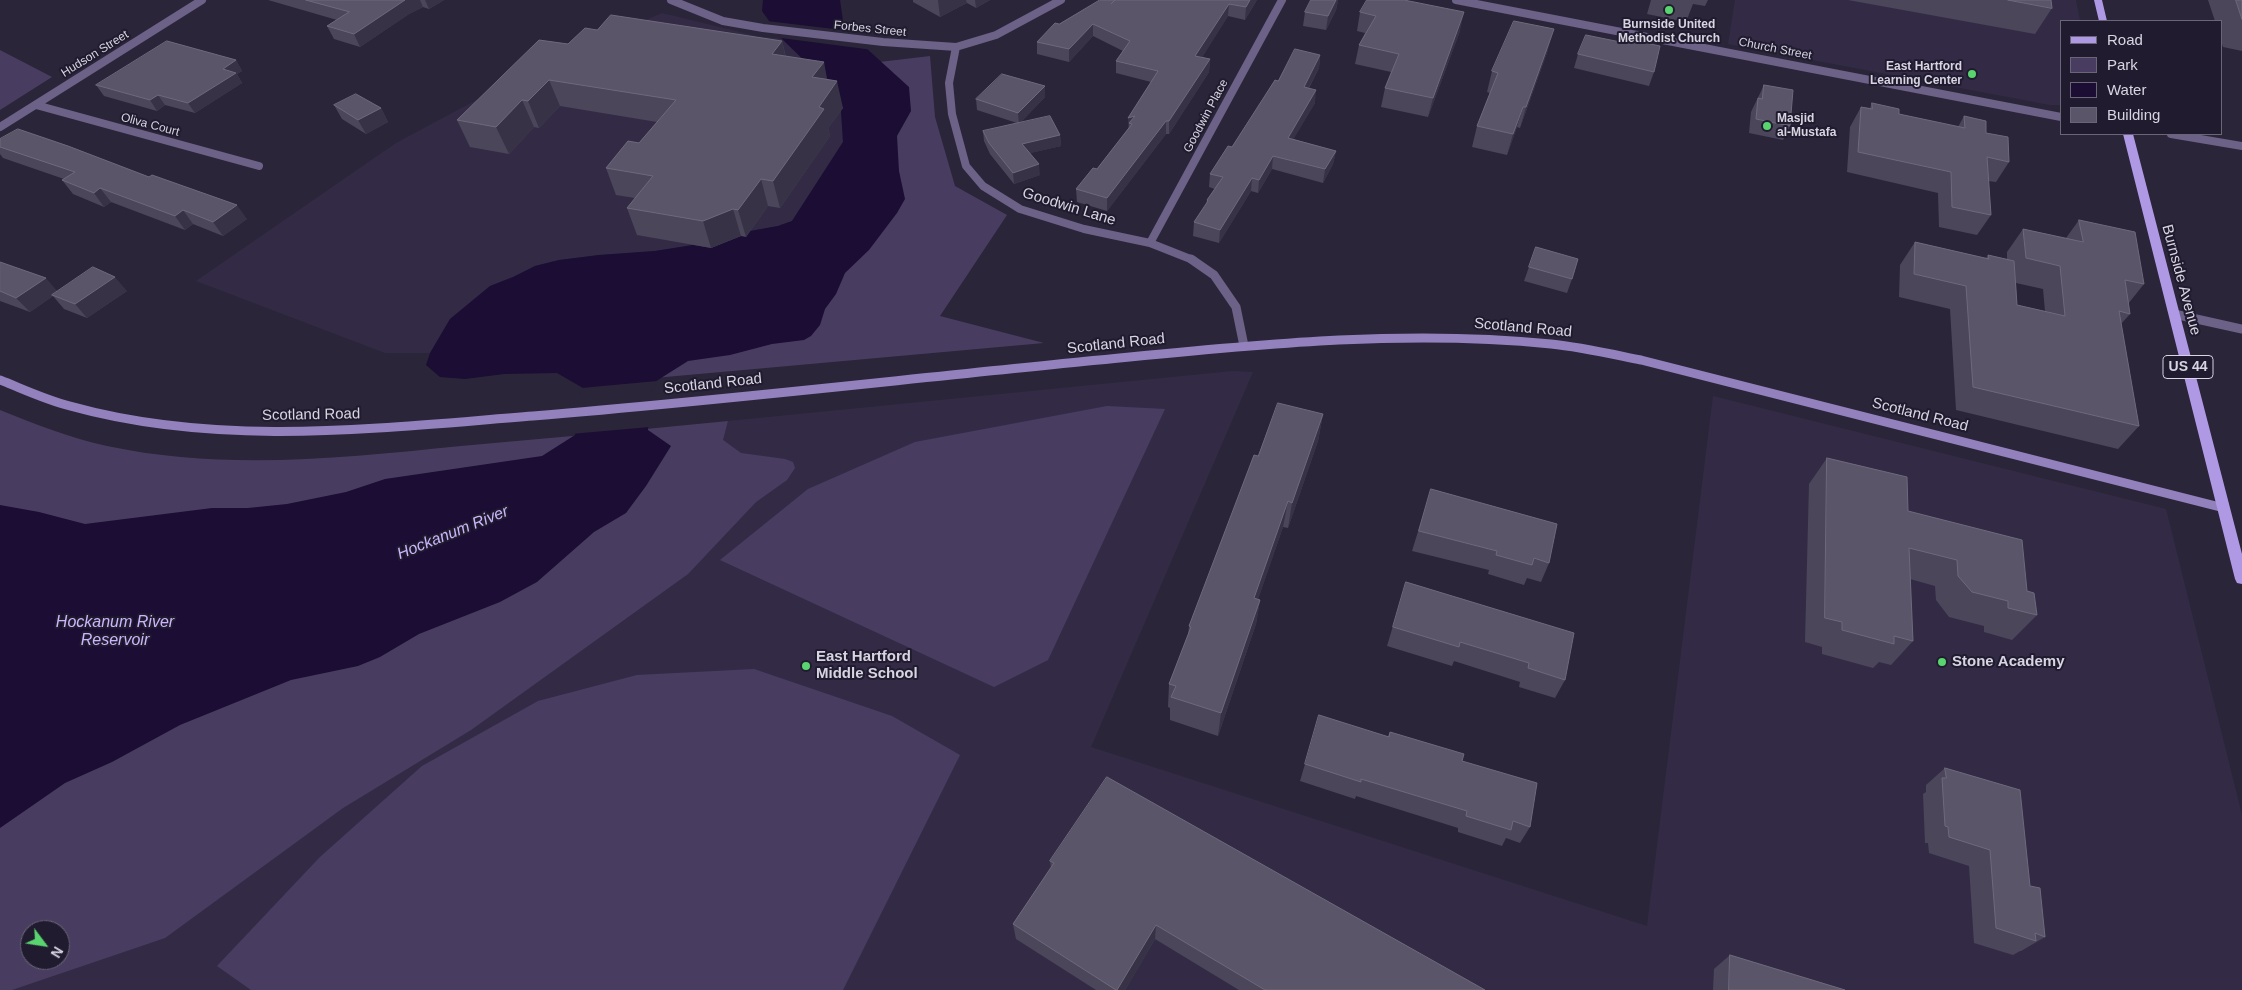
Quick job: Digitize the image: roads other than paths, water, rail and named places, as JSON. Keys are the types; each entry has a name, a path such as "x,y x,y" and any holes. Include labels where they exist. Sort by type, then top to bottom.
{"main road":[{"path":"2098,0 2103,20"},
{"name":"Burnside Avenue","path":"2128,135 2150,226 2242,578"},
{"name":"Scotland Road","path":"0,380 69,406 149,422 229,430 330,432 654,405 1244,346 1374,337 1474,338 1556,344 1651,362 2224,508"}],"street":[{"name":"Hudson Street","path":"0,127 202,0"},
{"name":"Forbes Street","path":"672,0 723,20 774,30 956,47 996,35 1061,0"},
{"name":"Goodwin Place","path":"1150,243 1282,0"},
{"name":"Church Street","path":"1456,0 2060,117"},
{"name":"Goodwin Lane","path":"956,47 949,83 952,114 966,166 983,186 1020,209 1084,229 1150,243 1191,259 1214,275 1236,307 1244,346"},
{"name":"Oliva Court","path":"36,105 259,166"},
{"path":"2177,135 2242,146"},
{"path":"2174,314 2242,329"}],"water":[{"name":"Hockanum River Reservoir","path":"763,0 840,0 844,28 909,87 911,111 897,136 899,171 905,199 897,213 869,250 845,273 836,294 825,309 820,325 811,336 804,340 772,344 730,355 688,361 650,385 648,430 671,446 646,486 626,513 594,532 537,582 500,602 419,634 380,657 358,666 291,680 180,725 112,762 65,783 0,828 0,505 39,512 85,524 212,508 248,508 287,504 346,492 385,479 542,456 575,435 583,388 557,373 504,374 465,379 440,377 426,365 430,353 450,319 490,286 535,266 559,260 655,251 693,245 711,248 750,231 778,226 792,221 843,142 840,95 782,39 762,11"}],"place":[{"name":"Burnside United Methodist Church","path":"1669,10"},
{"name":"East Hartford Learning Center","path":"1972,74"},
{"name":"Masjid al-Mustafa","path":"1767,126"},
{"name":"Stone Academy","path":"1942,662"},
{"name":"East Hartford Middle School","path":"806,666"}],"water label":[{"name":"Hockanum River","path":"453,533"}]}
